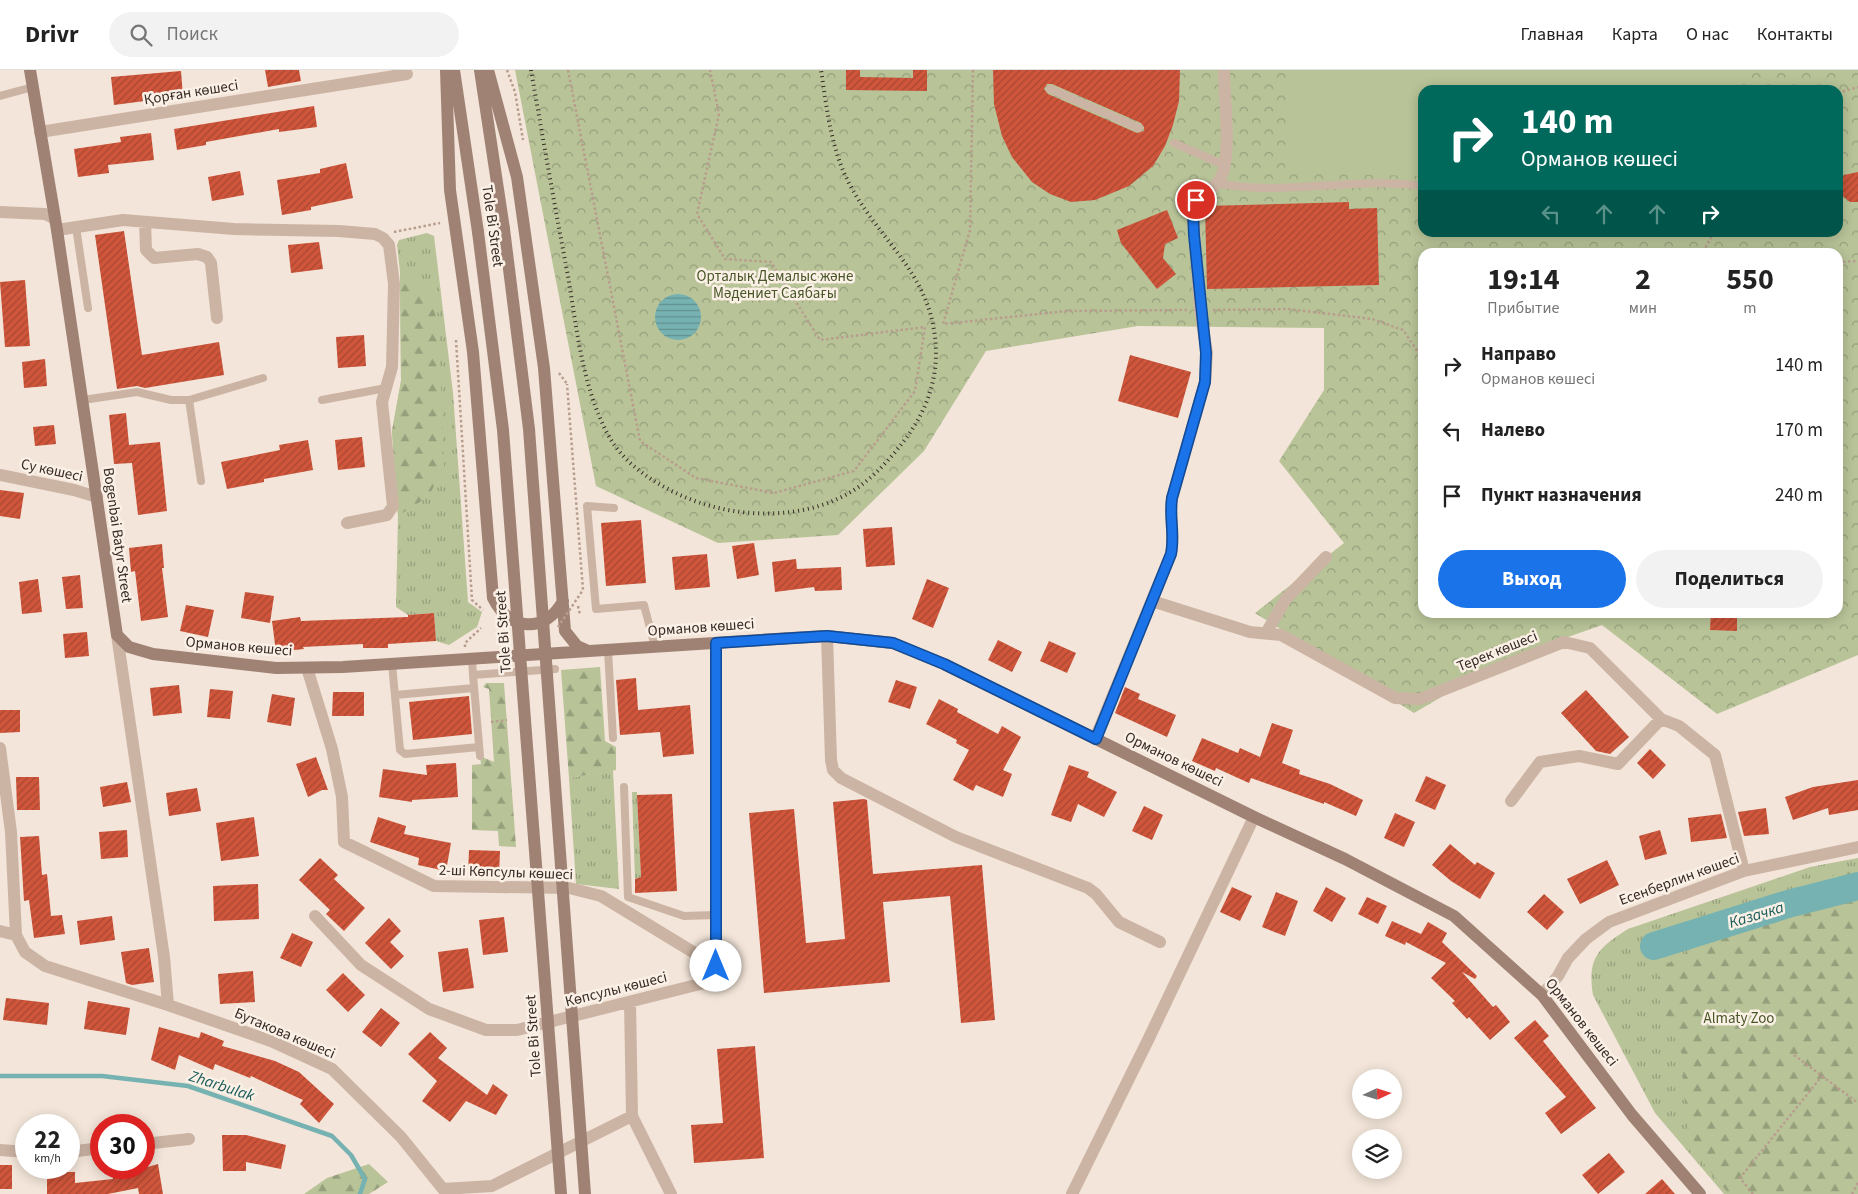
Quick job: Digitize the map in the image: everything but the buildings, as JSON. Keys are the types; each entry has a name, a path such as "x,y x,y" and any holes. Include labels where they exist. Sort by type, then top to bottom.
{"main road":[{"name":"Bogenbai Batyr Street","path":"30,70 83,400 98,498 100,531 117,635"},
{"path":"446,70 450,190 473,352 493,598 498,609 507,619 524,624 548,618 558,610 563,601"},
{"name":"Tole Bi Street","path":"454,70 478,232 503,430 561,1194"},
{"name":"Tole Bi Street","path":"480,70 504,229 529,429 585,1194"},
{"path":"488,70 517,178 544,368 565,631 573,642 586,650"},
{"name":"Орманов көшесі","path":"117,635 129,647 153,654 276,668 392,664 586,650 827,636 893,643 944,664 1254,817 1344,859 1454,916 1542,995 1566,1023 1632,1115 1699,1194"}],"street":[{"path":"1096,739 1171,554 1174,537 1170,512 1172,498 1205,382 1206,353 1200,310 1193,212 1196,200 1218,183 1224,165 1224,70"},
{"name":"Қорған көшесі","path":"40,132 407,74"},
{"path":"0,212 44,214 56,225 76,227 124,220 234,229 339,231 378,235 388,245 394,284 392,367 386,388 383,410 393,506 387,515 347,523"},
{"path":"145,222 146,250 154,258 198,254 207,257 211,263 217,318"},
{"name":"Су көшесі","path":"0,475 74,490 98,498"},
{"path":"1266,633 1286,599 1326,557"},
{"name":"Терек көшесі","path":"1152,601 1250,632 1281,635 1395,698 1420,699 1564,642 1590,648 1661,719 1679,726 1715,755 1744,871"},
{"name":"Bogenbai Batyr Street","path":"117,635 164,957 168,1005"},
{"path":"827,636 831,760 833,770 840,778 956,837 1088,888 1096,894 1119,922 1160,942"},
{"path":"716,643 716,966"},
{"name":"2-ші Көпсулы көшесі","path":"307,668 332,749 342,797 344,842 434,886 569,888 601,896 716,966"},
{"path":"1511,801 1540,762 1579,756 1618,764 1661,719"},
{"path":"0,748 11,832 16,935 0,931"},
{"path":"1072,1194 1149,1038 1254,817"},
{"name":"Есенберлин көшесі","path":"1542,995 1558,976 1568,958 1586,939 1609,922 1744,871 1858,847"},
{"name":"Көпсулы көшесі","path":"315,916 361,964 429,1009 486,1030 517,1030 716,980 716,966"},
{"name":"Бутакова көшесі","path":"16,935 25,952 45,966 168,1005 271,1042 332,1068 401,1137 443,1189 492,1186 632,1116"},
{"path":"630,1002 632,1116 671,1194"},
{"path":"155,1143 189,1138"},
{"path":"0,1150 15,1151"}],"lane":[{"path":"0,96 33,87"},
{"path":"1050,89 1139,128"},
{"path":"1174,143 1224,165"},
{"path":"1218,183 1261,189 1352,183 1418,186"},
{"path":"76,227 88,308"},
{"path":"83,400 137,392 172,400 189,400 263,378"},
{"path":"322,400 386,388"},
{"path":"189,400 201,481"},
{"path":"614,508 587,506 596,608 644,605 655,647"},
{"path":"608,650 613,738"},
{"path":"472,659 480,756"},
{"path":"392,664 399,746 405,754 479,746"},
{"path":"473,676 556,669"},
{"path":"395,695 474,688"},
{"path":"624,787 628,896 684,916 716,915"}],"path":[{"path":"568,70 640,441 696,478 774,493 854,471 915,391 925,327 820,340 771,262 725,259 697,214 719,114 710,70"},
{"path":"943,324 970,230 973,70"},
{"path":"1843,92 1858,87"},
{"path":"378,235 442,222"},
{"path":"1705,248 1711,237"},
{"path":"1843,262 1858,261"},
{"path":"456,334 458,393 472,600 484,612"},
{"path":"556,370 567,384 583,590 558,627"},
{"path":"464,648 465,643 481,628"},
{"path":"491,722 507,720"},
{"path":"1794,1055 1858,1103"},
{"path":"1753,1194 1740,1178 1822,1076"},
{"path":"1852,1194 1858,1183"}],"green space":[{"name":"Орталық Демалыс және Мәдениет Саябағы","path":"515,70 1858,70 1858,655 1717,714 1602,625 1508,658 1414,713 1255,613 1344,543 1279,461 1324,390 1324,328 1138,326 986,351 924,451 838,535 718,543 596,486"},
{"path":"1287,70 1739,70 1739,85 1418,85 1418,176 1285,173"},
{"path":"427,233 434,236 453,393 468,602 482,612 477,627 449,645 436,641 434,613 408,615 396,607 398,516 392,431 401,381 400,272 397,245 399,240"},
{"path":"400,272 431,293 439,334 444,466 429,496 398,516 392,431 401,381"},
{"path":"600,667 605,741 616,747 616,770 569,778 561,670"},
{"path":"486,683 504,683 516,847 499,846 498,831 472,830 472,765 481,764 480,756 494,762 489,689 483,687"},
{"path":"613,770 619,889 576,884 569,778"},
{"path":"632,792 637,792 641,877 635,879"},
{"name":"Almaty Zoo","path":"1858,858 1858,1194 1724,1194 1655,1113 1593,995 1592,972 1597,955 1609,942 1628,929 1810,867"},
{"name":"Almaty Zoo","path":"1858,866 1858,1194 1729,1194 1702,1161 1686,1122 1682,1055 1655,989 1661,968 1707,940 1844,870"},
{"path":"369,1164 388,1182 369,1194 304,1194 327,1178"}],"water":[{"path":"678,294 691,298 697,304 701,317 697,330 691,336 678,340 665,336 659,330 655,317 659,304 665,298"}],"waterway":[{"name":"Казачка","path":"1654,946 1788,904 1858,886"},
{"name":"Zharbulak","path":"0,1076 102,1076 188,1086 332,1136 351,1155 365,1179 360,1194"}],"railway":[{"path":"531,70 582,360 594,402 611,440 624,457 640,471 676,493 698,502 721,508 769,514 793,512 817,506 839,498 871,477 896,451 915,425 930,391 935,366 936,353 933,326 927,303 905,263 877,226 850,185 838,158 821,70"}],"route":[{"path":"716,966 716,643 827,636 893,643 944,664 1017,702 1096,739 1171,554 1174,537 1170,512 1172,498 1205,382 1206,353 1200,310 1194,235 1193,212 1196,200"}]}
